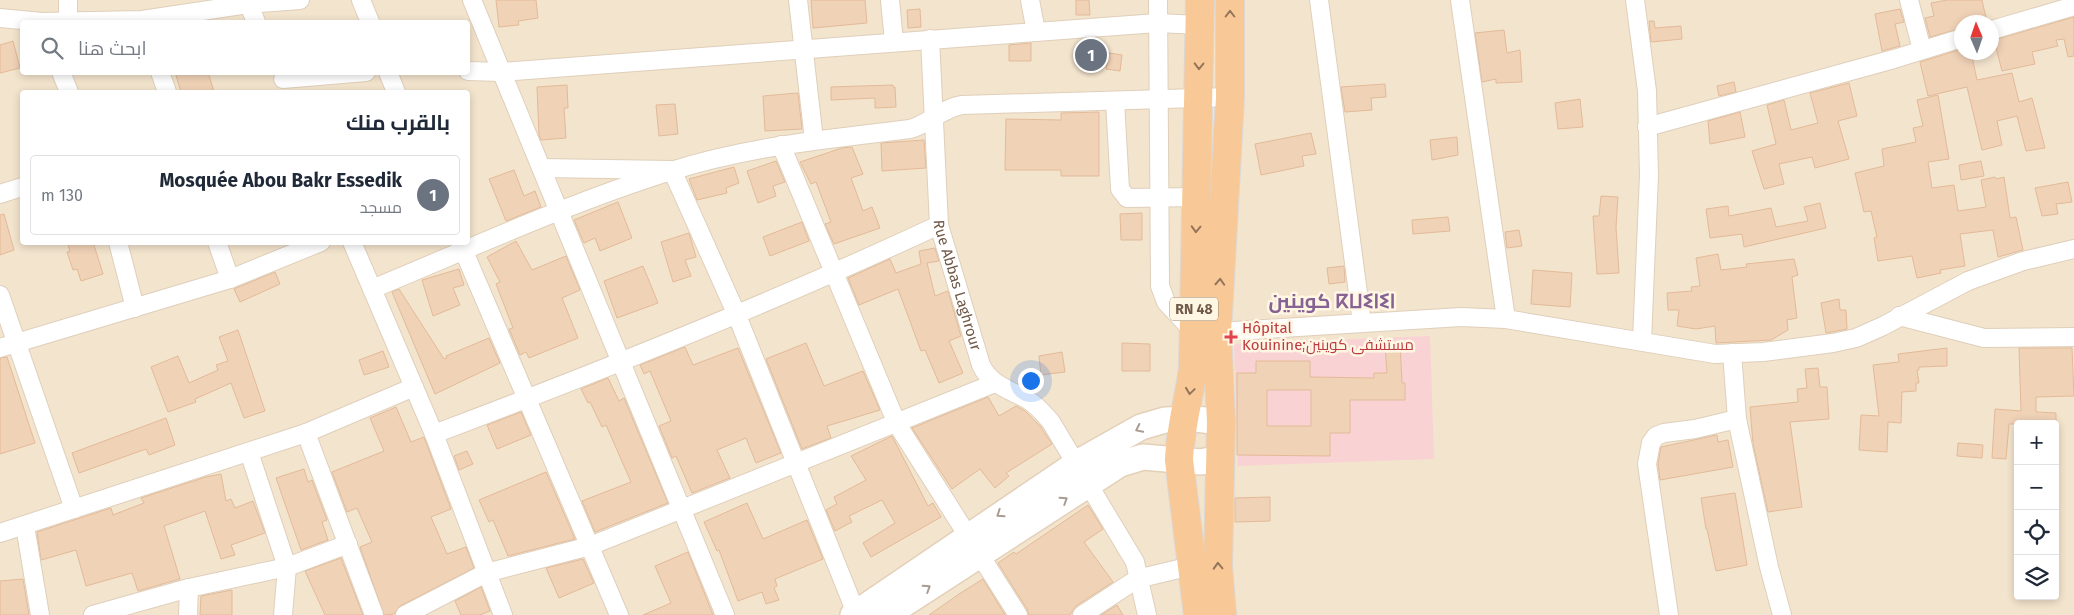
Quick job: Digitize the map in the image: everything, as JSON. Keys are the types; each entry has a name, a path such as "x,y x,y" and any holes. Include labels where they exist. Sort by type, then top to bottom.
{"highway":[{"name":"RN 48","path":"1198,615 1191,566 1190,534 1179,460 1180,443 1193,369 1206,332 1230,97 1230,0"},
{"name":"RN 48","path":"1200,13 1198,198 1206,332 1221,422 1218,566 1222,615"}],"main road":[{"path":"855,614 974,545 1083,473 1141,428 1165,420 1221,422"},
{"path":"1083,473 1129,460 1155,457 1201,462 1220,458"},
{"path":"887,615 974,545"}],"street":[{"path":"68,0 68,20"},
{"path":"148,20 247,2 300,0"},
{"path":"361,0 369,20"},
{"path":"472,0 557,211 725,615"},
{"path":"798,0 814,140"},
{"path":"890,0 894,42"},
{"path":"1030,0 1036,32"},
{"path":"1158,0 1161,292 1166,302 1206,332 1461,317 1506,319 1698,351 1763,352 1833,343 1869,333 1968,281 2023,261 2074,249"},
{"path":"1319,0 1362,323"},
{"path":"1460,0 1506,319"},
{"path":"1635,0 1647,91 1649,175 1642,342"},
{"path":"1909,0 1922,50"},
{"path":"247,2 255,20"},
{"path":"1999,28 2074,6"},
{"path":"470,71 501,72 1157,23 1200,13"},
{"path":"0,18 21,20"},
{"name":"Rue Abbas Laghrour","path":"930,39 939,225 981,365 995,383 1030,401 1051,422 1135,562 1137,579 1147,615"},
{"path":"1647,127 1894,59 1954,40"},
{"path":"62,75 68,90"},
{"path":"161,75 166,90"},
{"path":"283,82 341,75"},
{"path":"389,75 395,90"},
{"path":"470,244 672,170 726,156 781,145 910,129 918,127 946,109 962,105 1230,97"},
{"path":"1115,101 1120,189 1127,198 1198,198"},
{"path":"781,145 897,424 1018,615"},
{"path":"541,168 672,170"},
{"path":"672,170 736,313 797,463 855,614"},
{"path":"0,194 20,188"},
{"path":"434,434 621,363 736,313 835,274 939,225"},
{"path":"119,245 135,308"},
{"path":"219,245 230,279"},
{"path":"8,346 230,279 314,245"},
{"path":"353,245 434,434 503,615"},
{"path":"372,290 462,247 619,615"},
{"path":"0,295 8,346 74,509"},
{"path":"1899,316 1984,338 2074,337"},
{"path":"1732,353 1737,419 1769,567 1782,615"},
{"path":"405,615 486,573 590,546 995,383"},
{"path":"0,532 25,526 306,433 414,387"},
{"path":"1669,615 1647,464 1651,442 1656,436 1664,432 1695,429 1737,419"},
{"path":"306,433 374,615"},
{"path":"249,452 287,566 284,615"},
{"path":"25,526 40,615"},
{"path":"93,615 189,588 287,566 348,544"},
{"path":"1082,615 1137,579 1191,566"},
{"path":"188,615 189,588"}],"shaded area":[{"path":"0,0 2074,0 2074,615 0,615"},
{"path":"1430,336 1434,459 1238,466 1234,344"}],"building":[{"path":"496,0 536,0 538,18 518,21 519,25 499,27"},
{"path":"811,0 865,0 867,23 813,28"},
{"path":"1076,0 1089,0 1090,15 1076,15"},
{"path":"1947,0 1982,0 1985,15 1954,15 1954,30 1930,37 1925,18 1934,16 1931,3"},
{"path":"920,9 921,27 908,28 907,10"},
{"path":"1900,9 1904,22 1895,24 1900,46 1882,51 1875,14"},
{"path":"2074,17 2074,56 2068,57 2064,39 2056,40 2058,46 2032,52 2035,64 2002,71 1999,59 1999,39"},
{"path":"1649,21 1654,21 1655,28 1681,26 1682,39 1651,42"},
{"path":"1504,30 1507,53 1520,50 1522,82 1496,83 1496,79 1482,82 1475,33"},
{"path":"13,41 20,68 0,73 0,45"},
{"path":"1031,43 1031,61 1009,61 1009,45"},
{"path":"1954,51 1954,60 1973,60 1977,80 2012,73 2019,102 2032,98 2045,148 2026,151 2017,116 1997,121 2002,145 1982,150 1967,87 1928,96 1920,62"},
{"path":"1109,53 1122,55 1120,71 1106,69"},
{"path":"176,75 209,75 213,90 180,90"},
{"path":"1734,82 1736,92 1719,96 1717,86"},
{"path":"1849,83 1857,116 1838,121 1849,159 1815,168 1812,157 1779,164 1784,184 1764,189 1752,151 1776,144 1767,105 1784,100 1791,130 1818,123 1810,93"},
{"path":"1385,84 1386,97 1371,98 1372,110 1345,112 1341,87"},
{"path":"567,85 568,108 564,108 566,138 541,140 539,135 537,87"},
{"path":"893,85 895,87 896,107 875,108 875,98 831,100 831,87"},
{"path":"798,93 802,129 765,131 763,96"},
{"path":"1938,95 1949,159 1928,162 1932,188 1954,185 1958,211 1986,207 1981,180 2004,177 2010,218 2016,217 2023,250 1998,257 1993,230 1960,234 1965,266 1940,270 1941,273 1917,278 1912,256 1878,261 1874,238 1877,237 1871,211 1864,212 1855,173 1884,166 1882,149 1916,142 1913,128 1923,126 1917,100"},
{"path":"1580,99 1583,127 1558,129 1555,103"},
{"path":"675,104 678,134 659,136 656,105"},
{"path":"1099,112 1099,176 1061,176 1061,170 1005,170 1006,119 1061,120 1061,113"},
{"path":"1740,112 1745,137 1710,144 1708,121"},
{"path":"1311,133 1316,154 1302,156 1304,166 1261,175 1255,144"},
{"path":"1457,137 1458,155 1432,160 1430,140"},
{"path":"924,140 926,168 882,171 881,143"},
{"path":"852,147 863,174 851,178 863,211 872,207 880,228 834,244 825,224 831,222 816,182 811,184 800,162 842,148"},
{"path":"776,161 785,182 773,186 776,196 758,203 747,171"},
{"path":"1981,161 1984,176 1961,180 1959,165"},
{"path":"734,167 739,183 726,188 727,193 697,200 689,179"},
{"path":"514,170 524,196 535,191 541,207 506,221 489,179"},
{"path":"2068,182 2072,202 2056,204 2058,214 2042,216 2035,188"},
{"path":"1601,196 1618,197 1616,227 1619,273 1597,274 1593,216 1599,216"},
{"path":"618,202 632,238 600,251 595,238 584,243 574,220"},
{"path":"1820,203 1826,228 1744,247 1742,234 1710,238 1706,209 1728,206 1729,216 1771,208 1776,227 1808,221 1804,207"},
{"path":"1142,213 1142,240 1121,240 1120,214"},
{"path":"4,214 14,250 0,255 0,215"},
{"path":"1448,217 1450,231 1413,234 1412,220"},
{"path":"802,222 809,241 770,256 763,237"},
{"path":"1519,230 1522,246 1507,248 1505,232"},
{"path":"689,233 696,257 685,260 691,276 673,282 661,242"},
{"path":"516,241 532,270 566,256 580,290 562,298 578,338 529,358 526,352 520,355 509,329 513,328 496,284 500,282 487,257"},
{"path":"68,245 94,245 103,274 81,281 77,269 73,270 67,252 70,251"},
{"path":"935,248 939,261 927,263 935,296 948,291 961,336 949,341 963,373 939,383 925,350 921,351 898,289 859,305 848,278 890,259 896,273 921,264 919,251"},
{"path":"1718,254 1721,270 1747,267 1746,264 1794,259 1798,275 1792,277 1797,318 1787,320 1788,330 1771,340 1716,343 1715,326 1696,329 1677,326 1679,310 1668,310 1667,293 1692,291 1691,287 1700,286 1696,258"},
{"path":"643,266 658,303 617,318 604,281"},
{"path":"1344,266 1345,282 1329,284 1327,268"},
{"path":"459,269 464,285 453,288 460,305 433,316 422,280"},
{"path":"1533,270 1572,273 1570,307 1531,304"},
{"path":"275,272 280,284 240,302 234,289"},
{"path":"399,289 444,359 447,358 446,356 489,338 500,363 435,394 392,292"},
{"path":"1839,299 1840,310 1846,310 1847,329 1826,333 1821,303"},
{"path":"238,330 265,411 244,418 231,383 195,399 196,402 168,412 151,367 178,356 189,383 218,370 216,365 228,361 219,337"},
{"path":"806,343 824,386 863,371 880,410 827,426 831,438 802,449 766,359"},
{"path":"1122,343 1150,344 1150,371 1122,371"},
{"path":"1400,344 1402,383 1405,383 1405,400 1350,400 1350,433 1330,433 1330,456 1237,455 1237,373 1256,373 1256,361 1310,361 1310,377 1374,378 1374,373 1387,373 1385,345","holes":["1267,390 1311,390 1311,426 1267,426"]},
{"path":"685,347 693,365 738,348 781,453 756,463 746,438 717,450 730,478 692,493 676,456 672,458 659,426 671,421 650,371 644,374 640,365"},
{"path":"1947,348 1947,366 1919,367 1919,370 1917,370 1919,383 1916,383 1916,391 1902,392 1901,423 1888,422 1887,452 1859,450 1861,415 1879,416 1873,365 1899,362 1898,354"},
{"path":"2019,348 2072,348 2074,396 2036,397 2036,412 2056,413 2056,420 2014,420 2014,424 2009,424 2006,459 1992,458 1995,409 2021,411"},
{"path":"383,351 389,367 364,375 359,360"},
{"path":"1062,352 1065,372 1041,375 1039,356"},
{"path":"7,357 35,443 0,454 0,358"},
{"path":"1818,368 1820,387 1827,387 1829,419 1790,422 1802,507 1768,512 1753,444 1750,407 1798,402 1797,389 1807,388 1805,369"},
{"path":"608,378 619,401 624,398 668,503 595,532 582,501 631,482 606,425 602,427 590,402 588,403 581,389"},
{"path":"988,397 999,416 1016,406 1025,411 1040,426 1052,444 1006,473 1009,476 995,488 980,469 952,489 912,428"},
{"path":"396,407 411,442 424,437 451,509 431,517 447,554 466,547 474,568 400,606 394,614 384,615 360,547 372,542 357,508 347,512 332,472 384,451 370,418"},
{"path":"521,412 531,435 497,449 487,425"},
{"path":"166,418 175,445 149,455 146,449 79,473 72,453"},
{"path":"1717,435 1718,442 1728,440 1733,467 1660,480 1658,464 1661,447"},
{"path":"892,436 928,506 933,503 941,517 871,557 863,543 895,523 882,500 849,516 852,522 835,531 826,510 837,504 834,497 866,480 851,456"},
{"path":"1958,443 1983,445 1982,458 1957,456"},
{"path":"467,451 473,464 459,470 454,456"},
{"path":"304,469 308,482 312,480 327,520 322,522 328,540 301,550 276,478"},
{"path":"546,472 575,539 508,556 493,520 489,522 479,500"},
{"path":"221,474 226,501 231,499 235,508 253,501 265,533 231,545 235,555 221,559 205,511 164,526 180,579 138,591 132,573 86,586 76,550 41,560 37,532 111,508 113,515 144,503 141,498"},
{"path":"1735,493 1747,565 1716,571 1701,498"},
{"path":"1270,497 1270,521 1235,522 1235,498"},
{"path":"747,503 763,539 807,520 823,559 775,579 777,586 774,588 779,600 766,604 762,592 738,601 719,550 717,551 704,522"},
{"path":"1088,505 1103,529 1084,542 1113,582 1076,606 1070,615 1029,615 998,563 1014,552 1016,554"},
{"path":"688,552 713,615 643,615 671,603 655,566"},
{"path":"341,558 363,615 325,615 305,571"},
{"path":"583,559 594,583 559,598 546,568"},
{"path":"23,579 29,615 0,615 0,581"},
{"path":"983,579 1005,615 929,615 959,594"},
{"path":"481,587 490,611 480,615 461,615 455,601"},
{"path":"232,590 232,615 200,615 201,596"},
{"path":"1117,605 1123,615 1101,615"}],"place":[{"name":"Mosquée Abou Bakr Essedik","path":"1091,55"},
{"name":"Hôpital Kouinine;مستشفى كوينين","path":"1231,337"}],"district":[{"name":"كوينين ⴽⵡⵉⵏⵉⵏ","path":"1332,301"}]}
